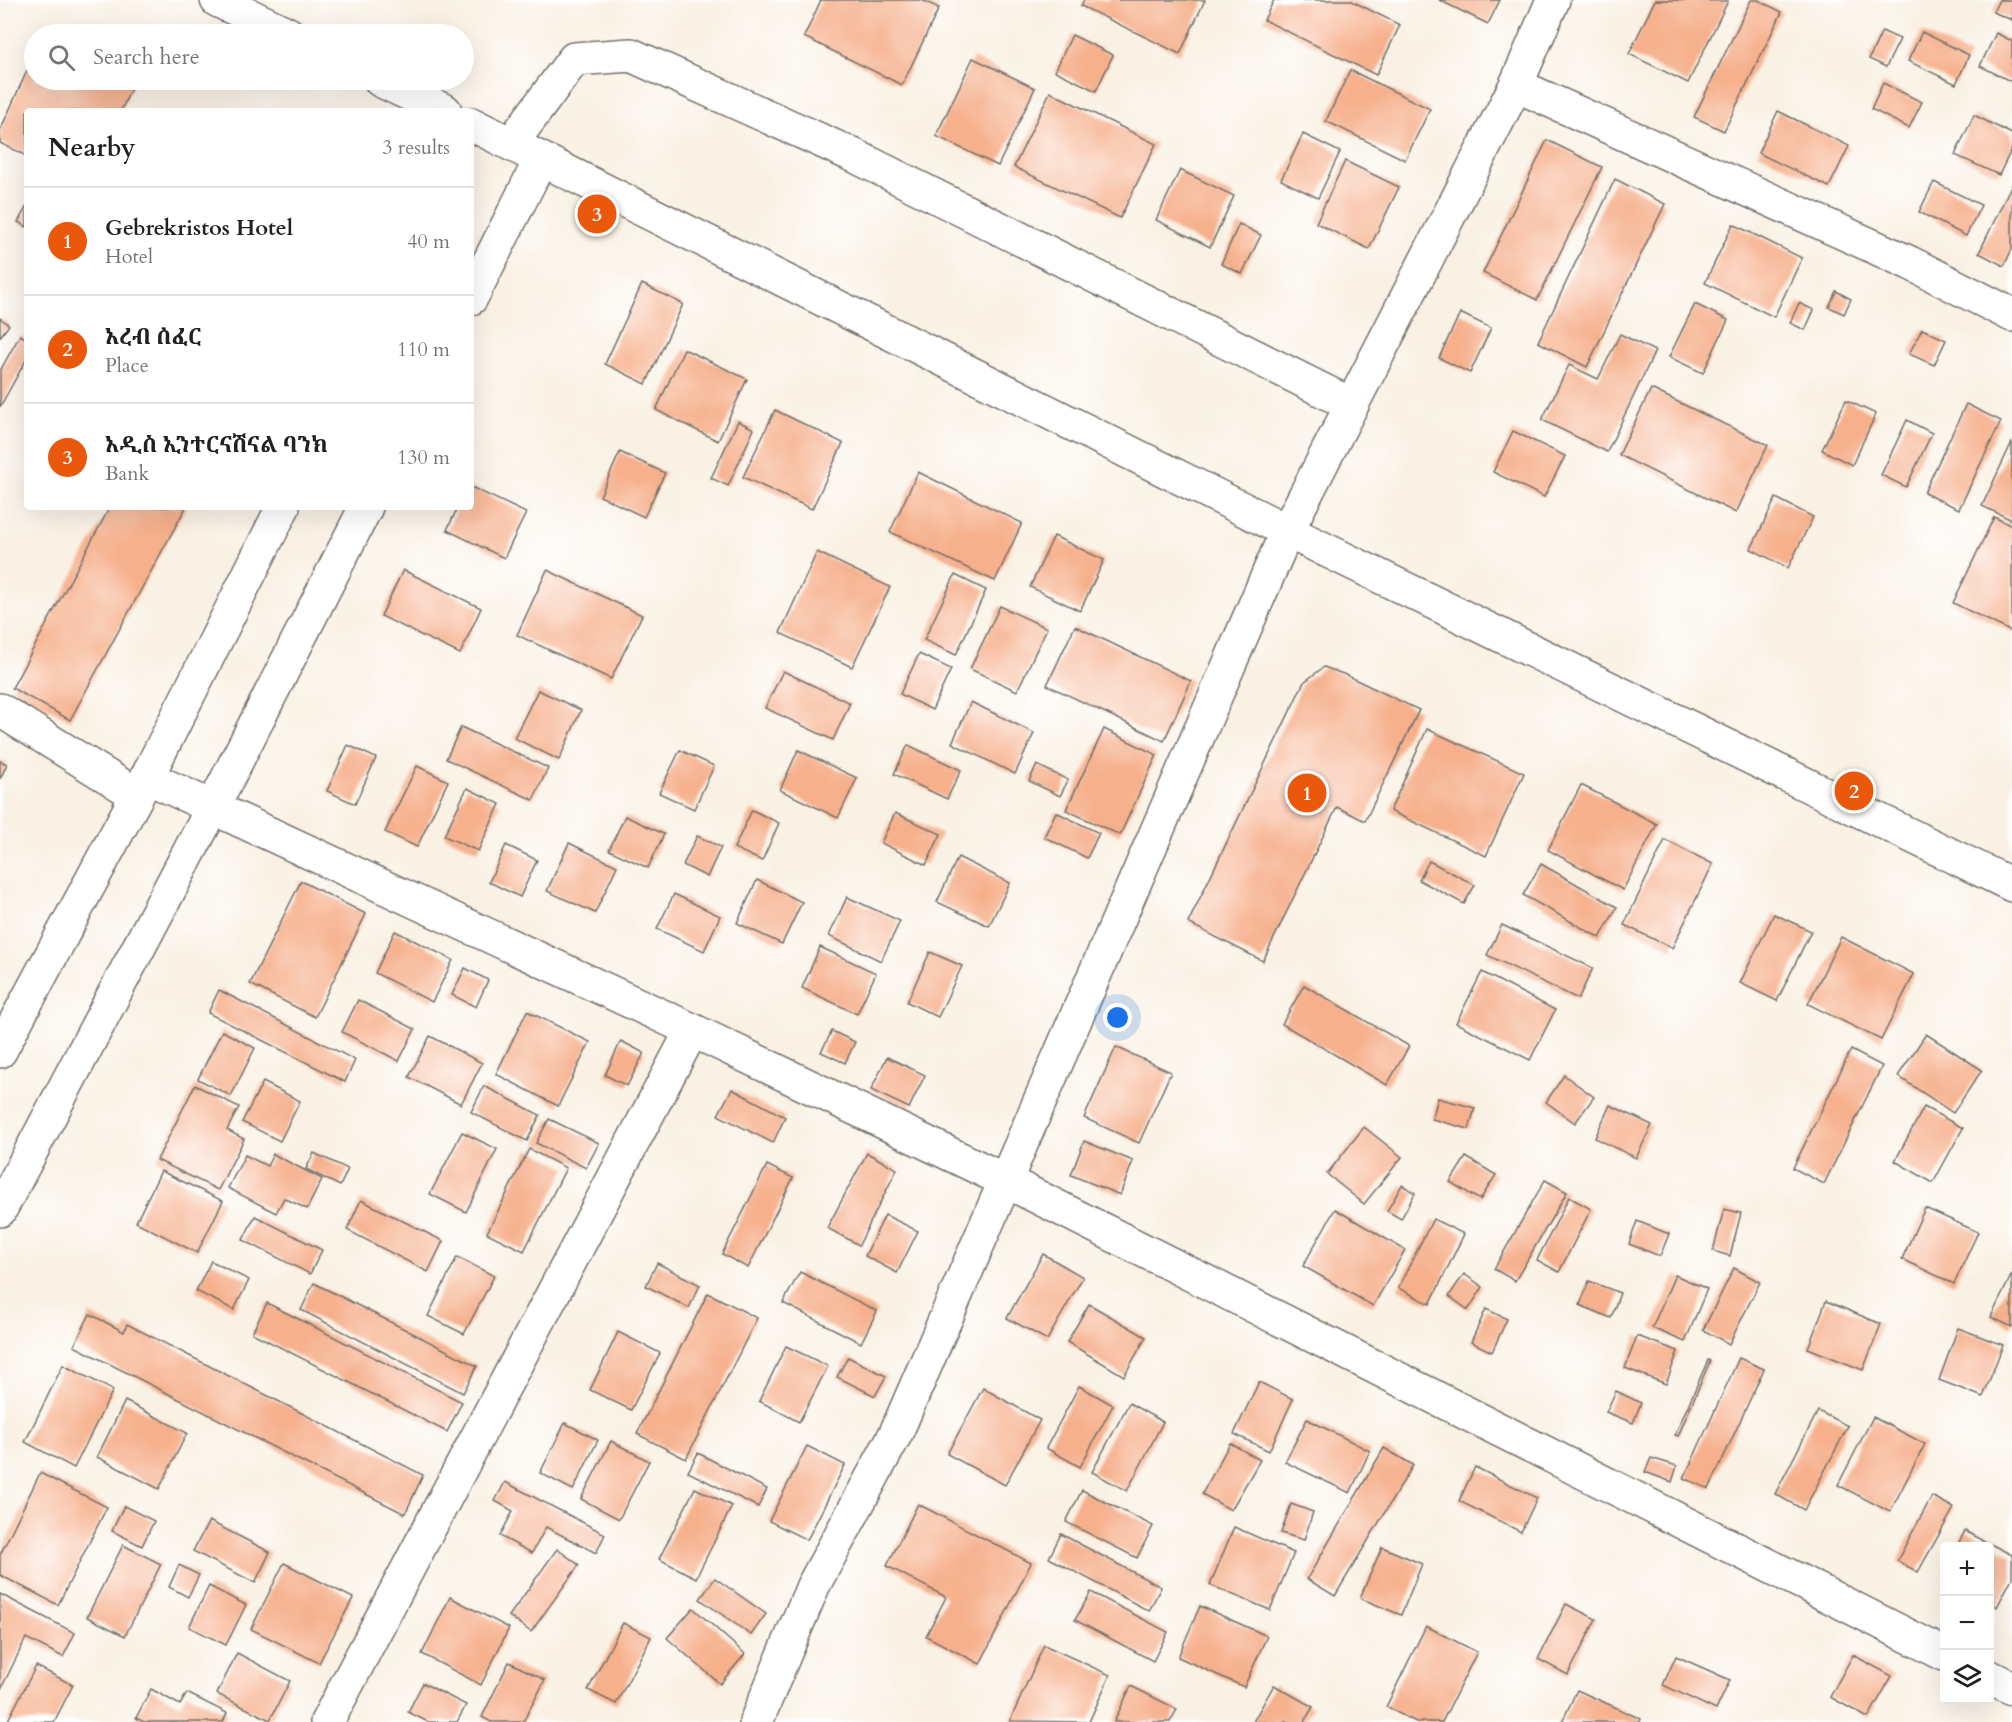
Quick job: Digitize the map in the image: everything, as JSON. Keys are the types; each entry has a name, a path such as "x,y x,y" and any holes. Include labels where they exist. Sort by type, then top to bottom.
{"street":[{"path":"217,0 267,24"},
{"path":"764,1720 813,1586 896,1433 1287,531 1516,85 1553,0"},
{"path":"511,144 574,59 631,55 855,156 1352,405"},
{"path":"1516,85 1910,263 2012,315"},
{"path":"401,90 439,108"},
{"path":"474,129 511,144 1287,531 2012,885"},
{"path":"474,292 541,159"},
{"path":"0,1051 142,786 281,510"},
{"path":"4,1195 213,807 364,510"},
{"path":"0,710 142,786 213,807 692,1030 1004,1180 1940,1652"},
{"path":"327,1722 692,1030"},
{"path":"1994,1679 2012,1688"}],"building":[{"path":"821,0 922,0 939,8 902,85 804,37"},
{"path":"1084,0 1205,0 1180,54 1081,6"},
{"path":"1274,0 1350,0 1400,25 1376,75 1264,20"},
{"path":"1439,0 1500,0 1488,24"},
{"path":"1655,0 1728,1 1688,83 1629,54"},
{"path":"1751,0 1758,0 1782,12 1724,131 1694,117"},
{"path":"1999,0 2012,0 2012,20 1993,12"},
{"path":"1882,31 1900,39 1886,67 1869,59"},
{"path":"1922,32 1969,55 1956,84 1908,61"},
{"path":"1996,33 2012,41 2012,82 1980,66"},
{"path":"1072,35 1113,55 1096,91 1055,71"},
{"path":"973,58 1035,88 998,166 936,136"},
{"path":"1350,70 1430,109 1405,160 1326,121"},
{"path":"24,77 24,90 130,90 122,108 24,108 24,155 0,143 0,131"},
{"path":"1883,83 1922,102 1909,128 1871,109"},
{"path":"1050,92 1156,144 1120,218 1014,167"},
{"path":"1778,111 1849,146 1829,187 1758,153"},
{"path":"1974,115 2012,134 2012,148 1999,175 1955,155"},
{"path":"1303,134 1340,152 1318,198 1281,180"},
{"path":"1547,140 1602,167 1537,300 1483,273"},
{"path":"1345,161 1399,187 1369,249 1316,223"},
{"path":"1180,170 1234,196 1210,247 1156,220"},
{"path":"1615,179 1665,204 1587,367 1538,342"},
{"path":"1934,182 1981,205 1966,236 1919,212"},
{"path":"2012,184 2012,249 2004,266 1979,253"},
{"path":"24,211 24,225 18,222"},
{"path":"1239,224 1261,235 1242,274 1221,264"},
{"path":"1733,224 1802,258 1774,317 1705,283"},
{"path":"642,284 683,304 646,384 605,364"},
{"path":"1836,291 1851,299 1844,314 1829,307"},
{"path":"1799,303 1814,310 1805,330 1790,323"},
{"path":"1695,304 1728,320 1703,373 1669,357"},
{"path":"1460,313 1491,328 1470,373 1439,358"},
{"path":"0,318 9,325 0,337"},
{"path":"1922,329 1946,340 1934,365 1909,354"},
{"path":"1620,334 1655,351 1607,452 1542,420 1569,365 1598,379"},
{"path":"20,335 24,337 24,363 0,407 0,371"},
{"path":"684,349 747,379 718,441 656,410"},
{"path":"1651,389 1768,445 1736,513 1619,455"},
{"path":"1846,400 1876,414 1852,465 1822,450"},
{"path":"1966,404 2001,421 1959,509 1924,493"},
{"path":"775,410 843,443 812,509 743,477"},
{"path":"1907,420 1932,433 1906,487 1881,475"},
{"path":"738,421 754,429 728,486 711,478"},
{"path":"1513,431 1565,456 1544,497 1493,472"},
{"path":"2012,442 2012,520 1982,506"},
{"path":"620,452 665,473 644,517 600,496"},
{"path":"918,472 1022,523 995,581 890,532"},
{"path":"474,488 526,513 504,558 447,530 457,510 474,510"},
{"path":"1776,498 1813,517 1788,568 1751,549"},
{"path":"108,510 184,510 70,720 12,688"},
{"path":"1994,517 2012,526 2012,632 1953,603"},
{"path":"1054,536 1104,560 1080,611 1030,587"},
{"path":"817,552 890,587 852,667 780,633"},
{"path":"403,570 481,608 460,654 381,616"},
{"path":"547,570 642,615 611,679 517,635"},
{"path":"955,575 986,590 956,655 924,640"},
{"path":"1000,606 1047,628 1017,691 970,669"},
{"path":"1075,626 1191,681 1164,741 1047,685"},
{"path":"919,654 951,669 932,710 900,694"},
{"path":"1324,667 1419,710 1365,821 1337,807 1263,961 1188,923 1304,682"},
{"path":"783,671 850,703 833,740 765,708"},
{"path":"538,690 581,710 559,760 514,738"},
{"path":"971,702 1034,733 1015,774 952,743"},
{"path":"461,727 548,768 533,800 446,759"},
{"path":"1104,729 1157,755 1120,835 1066,810"},
{"path":"1427,729 1524,773 1486,856 1390,811"},
{"path":"348,745 376,758 355,804 327,791"},
{"path":"908,745 961,770 947,799 894,774"},
{"path":"680,750 714,766 694,809 659,793"},
{"path":"798,750 857,778 838,818 780,790"},
{"path":"0,761 7,764 0,779"},
{"path":"1037,765 1068,780 1060,796 1029,781"},
{"path":"417,766 448,781 417,847 385,832"},
{"path":"1581,785 1657,824 1623,890 1548,850"},
{"path":"467,788 500,804 478,851 444,836"},
{"path":"752,810 779,823 762,861 734,848"},
{"path":"1056,812 1099,833 1087,858 1044,837"},
{"path":"895,813 941,834 926,865 881,843"},
{"path":"625,816 664,834 648,868 609,850"},
{"path":"697,836 721,847 707,877 683,865"},
{"path":"1665,840 1713,864 1672,948 1624,925"},
{"path":"569,843 617,866 595,913 547,891"},
{"path":"506,845 537,860 520,897 489,882"},
{"path":"958,857 1010,883 989,926 937,902"},
{"path":"1429,861 1475,885 1464,904 1419,880"},
{"path":"1541,864 1617,907 1600,938 1523,895"},
{"path":"757,880 802,902 782,944 737,923"},
{"path":"301,881 366,914 315,1017 250,984"},
{"path":"674,894 720,916 704,951 657,929"},
{"path":"847,897 900,921 881,961 829,936"},
{"path":"1774,914 1811,931 1777,1001 1740,983"},
{"path":"1502,925 1593,968 1578,999 1487,955"},
{"path":"395,931 453,960 432,1002 375,973"},
{"path":"1841,937 1914,974 1881,1040 1808,1004"},
{"path":"820,947 876,973 857,1014 802,988"},
{"path":"930,952 962,966 938,1017 907,1002"},
{"path":"465,968 488,980 476,1007 452,995"},
{"path":"1482,972 1555,1010 1530,1060 1456,1023"},
{"path":"1304,985 1409,1046 1387,1085 1282,1024"},
{"path":"219,990 355,1060 345,1082 208,1013"},
{"path":"358,1000 415,1029 399,1061 342,1032"},
{"path":"527,1011 590,1042 558,1106 496,1074"},
{"path":"222,1031 255,1048 231,1096 198,1079"},
{"path":"832,1031 855,1042 845,1063 821,1052"},
{"path":"1926,1034 1982,1070 1953,1113 1898,1076"},
{"path":"430,1036 482,1063 461,1104 409,1077"},
{"path":"621,1041 644,1053 627,1086 605,1075"},
{"path":"1116,1047 1171,1072 1139,1143 1084,1118"},
{"path":"1851,1050 1882,1066 1824,1184 1793,1168"},
{"path":"887,1057 925,1075 909,1108 871,1090"},
{"path":"1564,1075 1594,1097 1575,1123 1546,1102"},
{"path":"263,1082 300,1101 280,1141 242,1122"},
{"path":"195,1085 239,1107 227,1130 244,1139 218,1190 157,1160"},
{"path":"484,1086 540,1115 527,1141 471,1112"},
{"path":"732,1089 785,1117 773,1143 718,1115"},
{"path":"1438,1098 1475,1108 1469,1129 1432,1119"},
{"path":"1610,1105 1652,1125 1636,1158 1595,1138"},
{"path":"1924,1107 1963,1128 1933,1183 1895,1161"},
{"path":"549,1119 599,1143 586,1168 536,1143"},
{"path":"1364,1127 1402,1157 1364,1204 1327,1174"},
{"path":"462,1132 497,1149 466,1212 430,1194"},
{"path":"1084,1141 1133,1161 1120,1195 1071,1175"},
{"path":"529,1149 566,1168 524,1251 487,1233"},
{"path":"314,1153 348,1169 340,1186 306,1169"},
{"path":"867,1153 897,1169 859,1245 827,1228"},
{"path":"273,1154 322,1179 307,1209 284,1198 276,1213 228,1188 245,1155 267,1166"},
{"path":"1466,1157 1496,1175 1480,1200 1450,1182"},
{"path":"767,1165 793,1178 748,1268 722,1254"},
{"path":"161,1171 223,1201 197,1253 136,1222"},
{"path":"1545,1180 1567,1192 1515,1281 1494,1269"},
{"path":"1402,1185 1415,1193 1401,1219 1387,1211"},
{"path":"1569,1197 1591,1209 1559,1272 1537,1260"},
{"path":"361,1200 443,1241 428,1272 347,1230"},
{"path":"1925,1208 1978,1232 1954,1284 1902,1259"},
{"path":"1335,1209 1405,1250 1373,1306 1303,1266"},
{"path":"1724,1209 1741,1213 1730,1256 1713,1251"},
{"path":"885,1215 918,1231 897,1273 865,1256"},
{"path":"255,1216 322,1250 310,1274 243,1240"},
{"path":"1433,1219 1464,1234 1430,1304 1398,1288"},
{"path":"1637,1221 1669,1234 1660,1256 1629,1244"},
{"path":"1043,1254 1083,1277 1047,1340 1007,1318"},
{"path":"457,1257 494,1276 464,1334 428,1316"},
{"path":"211,1261 249,1280 234,1310 196,1291"},
{"path":"657,1263 700,1285 689,1308 646,1286"},
{"path":"1734,1268 1760,1282 1729,1344 1703,1330"},
{"path":"800,1272 877,1311 861,1343 783,1303"},
{"path":"1464,1274 1483,1287 1468,1310 1449,1296"},
{"path":"2012,1274 2012,1327 1991,1317"},
{"path":"1675,1275 1707,1289 1685,1342 1652,1328"},
{"path":"1589,1281 1620,1293 1611,1318 1580,1305"},
{"path":"314,1283 477,1366 463,1393 301,1310"},
{"path":"708,1293 757,1318 686,1459 637,1434"},
{"path":"1826,1301 1881,1324 1863,1370 1808,1348"},
{"path":"267,1303 462,1402 447,1432 252,1333"},
{"path":"1089,1304 1146,1337 1124,1376 1067,1342"},
{"path":"1486,1309 1507,1319 1492,1352 1471,1342"},
{"path":"90,1314 124,1332 127,1324 423,1475 405,1514 74,1346"},
{"path":"1958,1328 2003,1345 1983,1397 1939,1380"},
{"path":"618,1332 660,1353 631,1410 590,1390"},
{"path":"1637,1336 1678,1351 1666,1384 1625,1368"},
{"path":"786,1346 828,1366 799,1422 759,1401"},
{"path":"848,1357 886,1376 875,1396 837,1377"},
{"path":"1739,1358 1764,1369 1709,1489 1684,1478"},
{"path":"1708,1360 1710,1361 1678,1436 1675,1435"},
{"path":"63,1365 113,1390 74,1468 25,1442"},
{"path":"1259,1382 1293,1399 1269,1451 1234,1434"},
{"path":"1079,1386 1113,1405 1080,1467 1046,1448"},
{"path":"983,1388 1040,1420 1005,1485 947,1454"},
{"path":"1616,1391 1641,1403 1633,1423 1606,1412"},
{"path":"125,1401 187,1433 159,1489 97,1457"},
{"path":"1129,1403 1163,1422 1127,1491 1092,1472"},
{"path":"1818,1411 1848,1426 1804,1510 1775,1494"},
{"path":"1873,1417 1925,1444 1890,1512 1838,1485"},
{"path":"1307,1419 1370,1451 1350,1493 1285,1462"},
{"path":"565,1423 598,1440 573,1490 540,1473"},
{"path":"611,1441 649,1461 619,1519 581,1499"},
{"path":"1230,1443 1260,1460 1231,1510 1202,1494"},
{"path":"807,1446 845,1465 807,1540 769,1521"},
{"path":"1384,1448 1413,1465 1335,1596 1307,1579"},
{"path":"698,1453 767,1489 758,1507 688,1472"},
{"path":"1651,1458 1677,1466 1672,1482 1645,1472"},
{"path":"1475,1467 1537,1498 1521,1532 1459,1501"},
{"path":"40,1473 107,1507 58,1605 0,1575 0,1555"},
{"path":"505,1482 605,1534 596,1553 546,1527 532,1553 500,1536 513,1511 495,1501"},
{"path":"695,1488 732,1506 696,1578 659,1559"},
{"path":"1082,1490 1153,1526 1137,1558 1066,1522"},
{"path":"1932,1496 1954,1508 1918,1572 1897,1561"},
{"path":"918,1504 1031,1563 980,1664 926,1636 946,1597 887,1566"},
{"path":"1291,1504 1313,1512 1304,1540 1281,1533"},
{"path":"124,1506 154,1521 142,1546 112,1531"},
{"path":"209,1521 270,1552 255,1583 193,1551"},
{"path":"1234,1527 1294,1553 1270,1610 1210,1585"},
{"path":"1965,1531 1987,1542 1959,1542"},
{"path":"1061,1534 1161,1587 1149,1611 1049,1558"},
{"path":"123,1545 161,1564 125,1636 87,1617"},
{"path":"1994,1546 2012,1555 2012,1578 1997,1607 1994,1605"},
{"path":"1382,1547 1422,1564 1401,1615 1360,1598"},
{"path":"557,1549 579,1565 531,1632 509,1616"},
{"path":"284,1563 353,1598 319,1663 251,1629"},
{"path":"179,1565 199,1575 188,1597 169,1587"},
{"path":"715,1578 766,1614 751,1635 700,1599"},
{"path":"209,1586 246,1605 226,1645 189,1627"},
{"path":"1091,1592 1168,1632 1153,1661 1075,1620"},
{"path":"0,1594 75,1633 63,1657 26,1638 0,1691"},
{"path":"450,1597 509,1628 481,1685 422,1654"},
{"path":"1566,1604 1596,1619 1568,1675 1538,1659"},
{"path":"1200,1606 1267,1636 1244,1687 1178,1657"},
{"path":"693,1608 745,1654 720,1684 667,1638"},
{"path":"623,1623 651,1637 616,1704 588,1690"},
{"path":"1426,1626 1477,1652 1442,1722 1416,1722 1386,1707"},
{"path":"1044,1645 1110,1675 1089,1722 1010,1721"},
{"path":"237,1653 290,1681 270,1720 217,1694"},
{"path":"1853,1655 1892,1676 1868,1718 1830,1697"},
{"path":"1676,1656 1730,1680 1716,1710 1663,1685"},
{"path":"509,1662 545,1680 523,1722 491,1722 482,1717"},
{"path":"36,1666 73,1685 54,1722 7,1722"},
{"path":"423,1683 466,1705 457,1722 428,1722 408,1712"},
{"path":"1274,1685 1313,1707 1304,1722 1253,1722"},
{"path":"1131,1686 1177,1709 1170,1722 1114,1722"},
{"path":"151,1689 180,1705 187,1693 227,1713 223,1722 144,1722 136,1718"},
{"path":"1577,1690 1641,1719 1640,1722 1562,1722"}],"place":[{"name":"አዲስ ኢንተርናሽናል ባንክ","path":"597,214"},
{"name":"አረብ ሰፈር","path":"1854,791"},
{"name":"Gebrekristos Hotel","path":"1307,793"}]}
